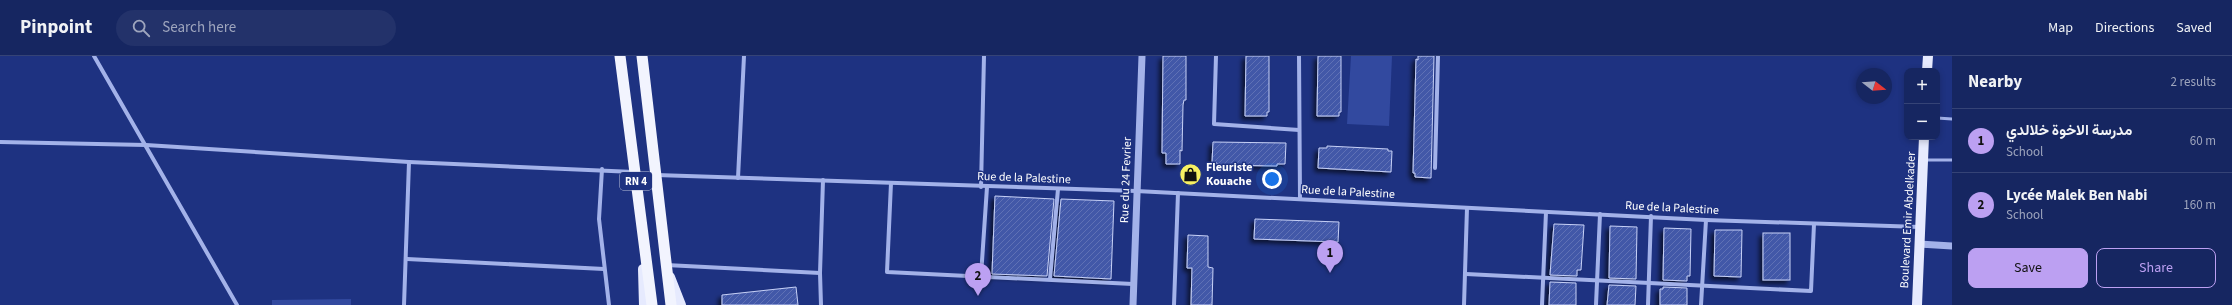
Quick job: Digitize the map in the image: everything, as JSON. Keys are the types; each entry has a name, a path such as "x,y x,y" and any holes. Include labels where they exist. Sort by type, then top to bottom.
{"highway":[{"name":"RN 4","path":"620,56 652,305"},
{"name":"RN 4","path":"642,56 665,265 671,305"}],"main road":[{"path":"1928,56 1928,68"},
{"name":"Boulevard Emir Abdelkader","path":"1917,305 1924,140"},
{"name":"RN 4","path":"643,239 644,305"},
{"name":"RN 4","path":"665,265 681,305"}],"street":[{"path":"94,56 146,145 235,304"},
{"path":"738,178 744,56"},
{"path":"982,186 984,56"},
{"name":"Rue du 24 Fevrier","path":"1133,305 1142,56"},
{"path":"1216,56 1214,124 1299,130"},
{"path":"1299,56 1300,199"},
{"path":"1434,168 1438,56"},
{"path":"0,142 146,145 409,162 602,169 635,172"},
{"path":"404,305 407,259 409,162"},
{"path":"602,169 599,219 609,305"},
{"name":"Rue de la Palestine","path":"656,175 1136,191 1651,216 1706,220 1920,227"},
{"path":"821,305 820,273 823,180"},
{"path":"890,183 887,272 1133,284"},
{"path":"981,276 987,187"},
{"path":"1050,279 1058,189"},
{"path":"1174,305 1178,193"},
{"path":"1464,305 1466,274 1466,208"},
{"path":"1542,305 1546,212"},
{"path":"1596,305 1600,214"},
{"path":"1648,305 1651,216"},
{"path":"1701,305 1706,220"},
{"path":"1466,274 1543,277 1702,287 1811,291 1814,224"},
{"path":"1919,244 1952,246"},
{"path":"407,259 604,269"},
{"path":"665,265 820,273"}],"lane":[{"path":"1940,118 1952,119"},
{"path":"1923,160 1952,160"}],"shaded area":[{"path":"1351,56 1392,56 1389,126 1347,124"},
{"path":"351,299 351,305 272,305 272,300"}],"building":[{"path":"1163,56 1186,56 1186,100 1184,100 1183,105 1182,151 1180,150 1180,164 1166,164 1166,153 1162,153"},
{"path":"1246,56 1269,56 1269,112 1267,112 1267,116 1245,116"},
{"path":"1318,56 1341,56 1341,112 1339,112 1339,116 1317,116"},
{"path":"1418,56 1434,56 1431,178 1415,177 1415,173 1413,173 1416,59 1418,60"},
{"path":"1213,142 1286,143 1285,164 1277,164 1277,166 1217,165 1217,163 1212,163"},
{"path":"1327,146 1388,149 1388,151 1392,151 1391,172 1318,168 1319,148 1327,148"},
{"path":"995,196 1054,199 1047,276 992,274"},
{"path":"1061,199 1114,201 1111,279 1054,276"},
{"path":"1255,219 1339,222 1338,242 1254,239"},
{"path":"1554,224 1584,225 1581,270 1577,270 1577,276 1550,275"},
{"path":"1610,226 1637,227 1636,279 1609,278"},
{"path":"1664,228 1691,229 1690,276 1687,276 1687,281 1663,280"},
{"path":"1715,230 1742,230 1741,277 1714,276"},
{"path":"1763,233 1790,233 1790,280 1763,280"},
{"path":"1188,235 1208,236 1208,267 1213,268 1212,305 1191,305 1192,268 1187,268"},
{"path":"1550,282 1576,283 1576,305 1549,305"},
{"path":"1609,285 1636,286 1635,305 1607,305"},
{"path":"796,287 798,305 722,305 722,295"},
{"path":"1663,287 1687,288 1687,305 1660,305 1660,289 1663,289"}],"place":[{"name":"Fleuriste Kouache","path":"1191,174"},
{"name":"مدرسة الاخوة خلالدي","path":"1330,273"},
{"name":"Lycée Malek Ben Nabi","path":"978,296"}]}
